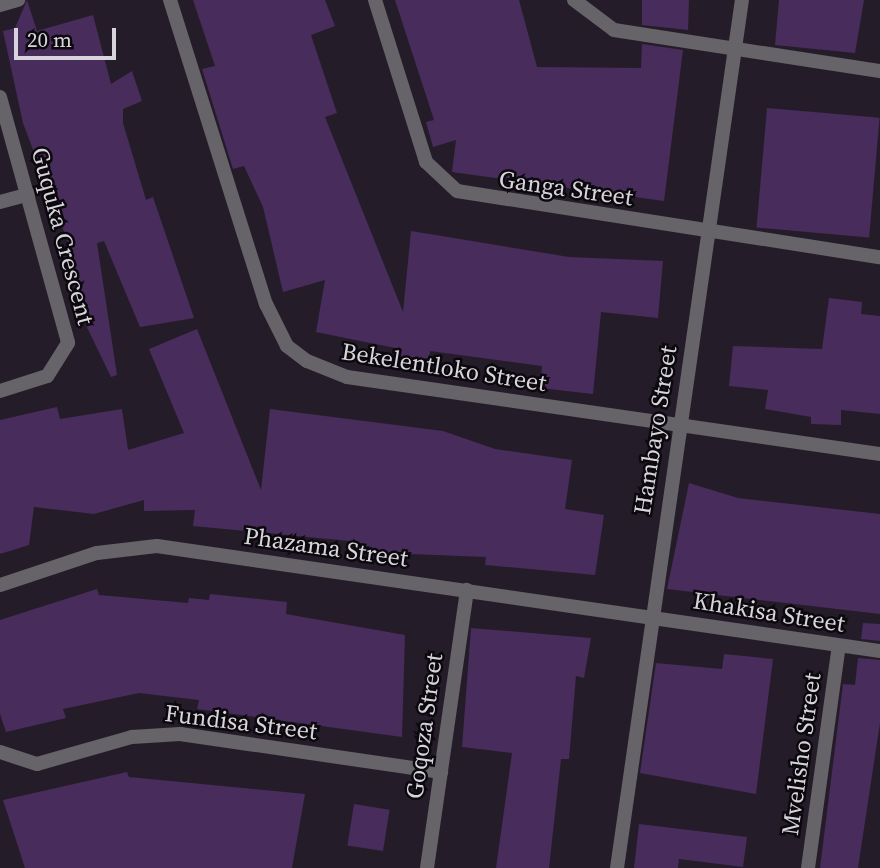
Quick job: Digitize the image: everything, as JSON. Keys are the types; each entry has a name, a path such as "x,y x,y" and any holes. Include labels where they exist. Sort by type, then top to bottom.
{"street":[{"path":"0,5 18,0"},
{"name":"Bekelentloko Street","path":"170,0 265,304 287,346 347,377 880,454"},
{"name":"Ganga Street","path":"375,0 416,138 437,179 480,198 880,257"},
{"path":"574,0 614,30 880,71"},
{"name":"Hambayo Street","path":"617,868 650,616 742,0"},
{"name":"Guquka Crescent","path":"0,97 30,194 68,343 47,376 0,391"},
{"path":"0,202 30,194"},
{"name":"Phazama Street","path":"0,585 131,545 650,616"},
{"name":"Goqoza Street","path":"427,868 467,590"},
{"name":"Khakisa Street","path":"650,616 880,651"},
{"name":"Mvelisho Street","path":"808,868 839,646"},
{"name":"Fundisa Street","path":"0,752 37,764 132,737 180,734 441,772"}],"building":[{"path":"27,0 37,31 93,15 111,84 132,71 142,101 123,109 123,123 146,200 153,197 194,318 140,327 104,241 97,243 117,375 111,377 82,317 69,268 77,266 23,123 3,31 15,28"},
{"path":"193,0 325,0 335,26 311,35 337,113 325,117 403,312 411,231 569,257 663,261 658,318 601,312 593,394 540,388 542,366 430,351 429,359 399,356 400,349 316,332 325,280 283,292 263,207 244,166 233,169 202,69 215,66"},
{"path":"395,0 519,0 537,67 641,68 642,44 683,50 664,201 452,172 456,140 433,147 426,122 434,120"},
{"path":"642,0 689,0 688,30 642,25"},
{"path":"779,0 864,0 855,53 775,45"},
{"path":"767,108 880,118 869,237 757,228"},
{"path":"829,298 862,302 861,314 880,316 880,414 841,410 841,425 811,424 811,417 765,409 768,390 729,386 733,346 822,349"},
{"path":"197,329 261,490 270,409 443,431 495,449 572,460 565,509 604,515 595,575 485,565 486,557 359,552 360,542 193,526 195,510 144,511 144,500 94,514 34,507 29,545 0,554 0,420 57,407 60,419 122,409 128,450 184,433 149,349"},
{"path":"689,483 738,498 880,514 880,614 667,589"},
{"path":"97,589 99,595 188,603 189,598 209,600 210,594 287,602 286,614 405,635 402,737 197,709 199,700 139,693 63,709 66,718 6,732 0,714 0,620"},
{"path":"863,623 880,624 880,641 861,639"},
{"path":"471,628 591,638 584,678 576,676 569,759 561,759 549,868 496,868 512,753 462,747"},
{"path":"724,654 773,659 756,794 640,773 656,663 722,669"},
{"path":"858,658 880,660 880,723 858,868 820,868 843,684 855,685"},
{"path":"127,772 129,777 305,794 292,868 25,868 3,800"},
{"path":"354,804 390,810 383,851 347,845"},
{"path":"639,824 747,837 743,867 679,859 678,868 634,868"}]}
